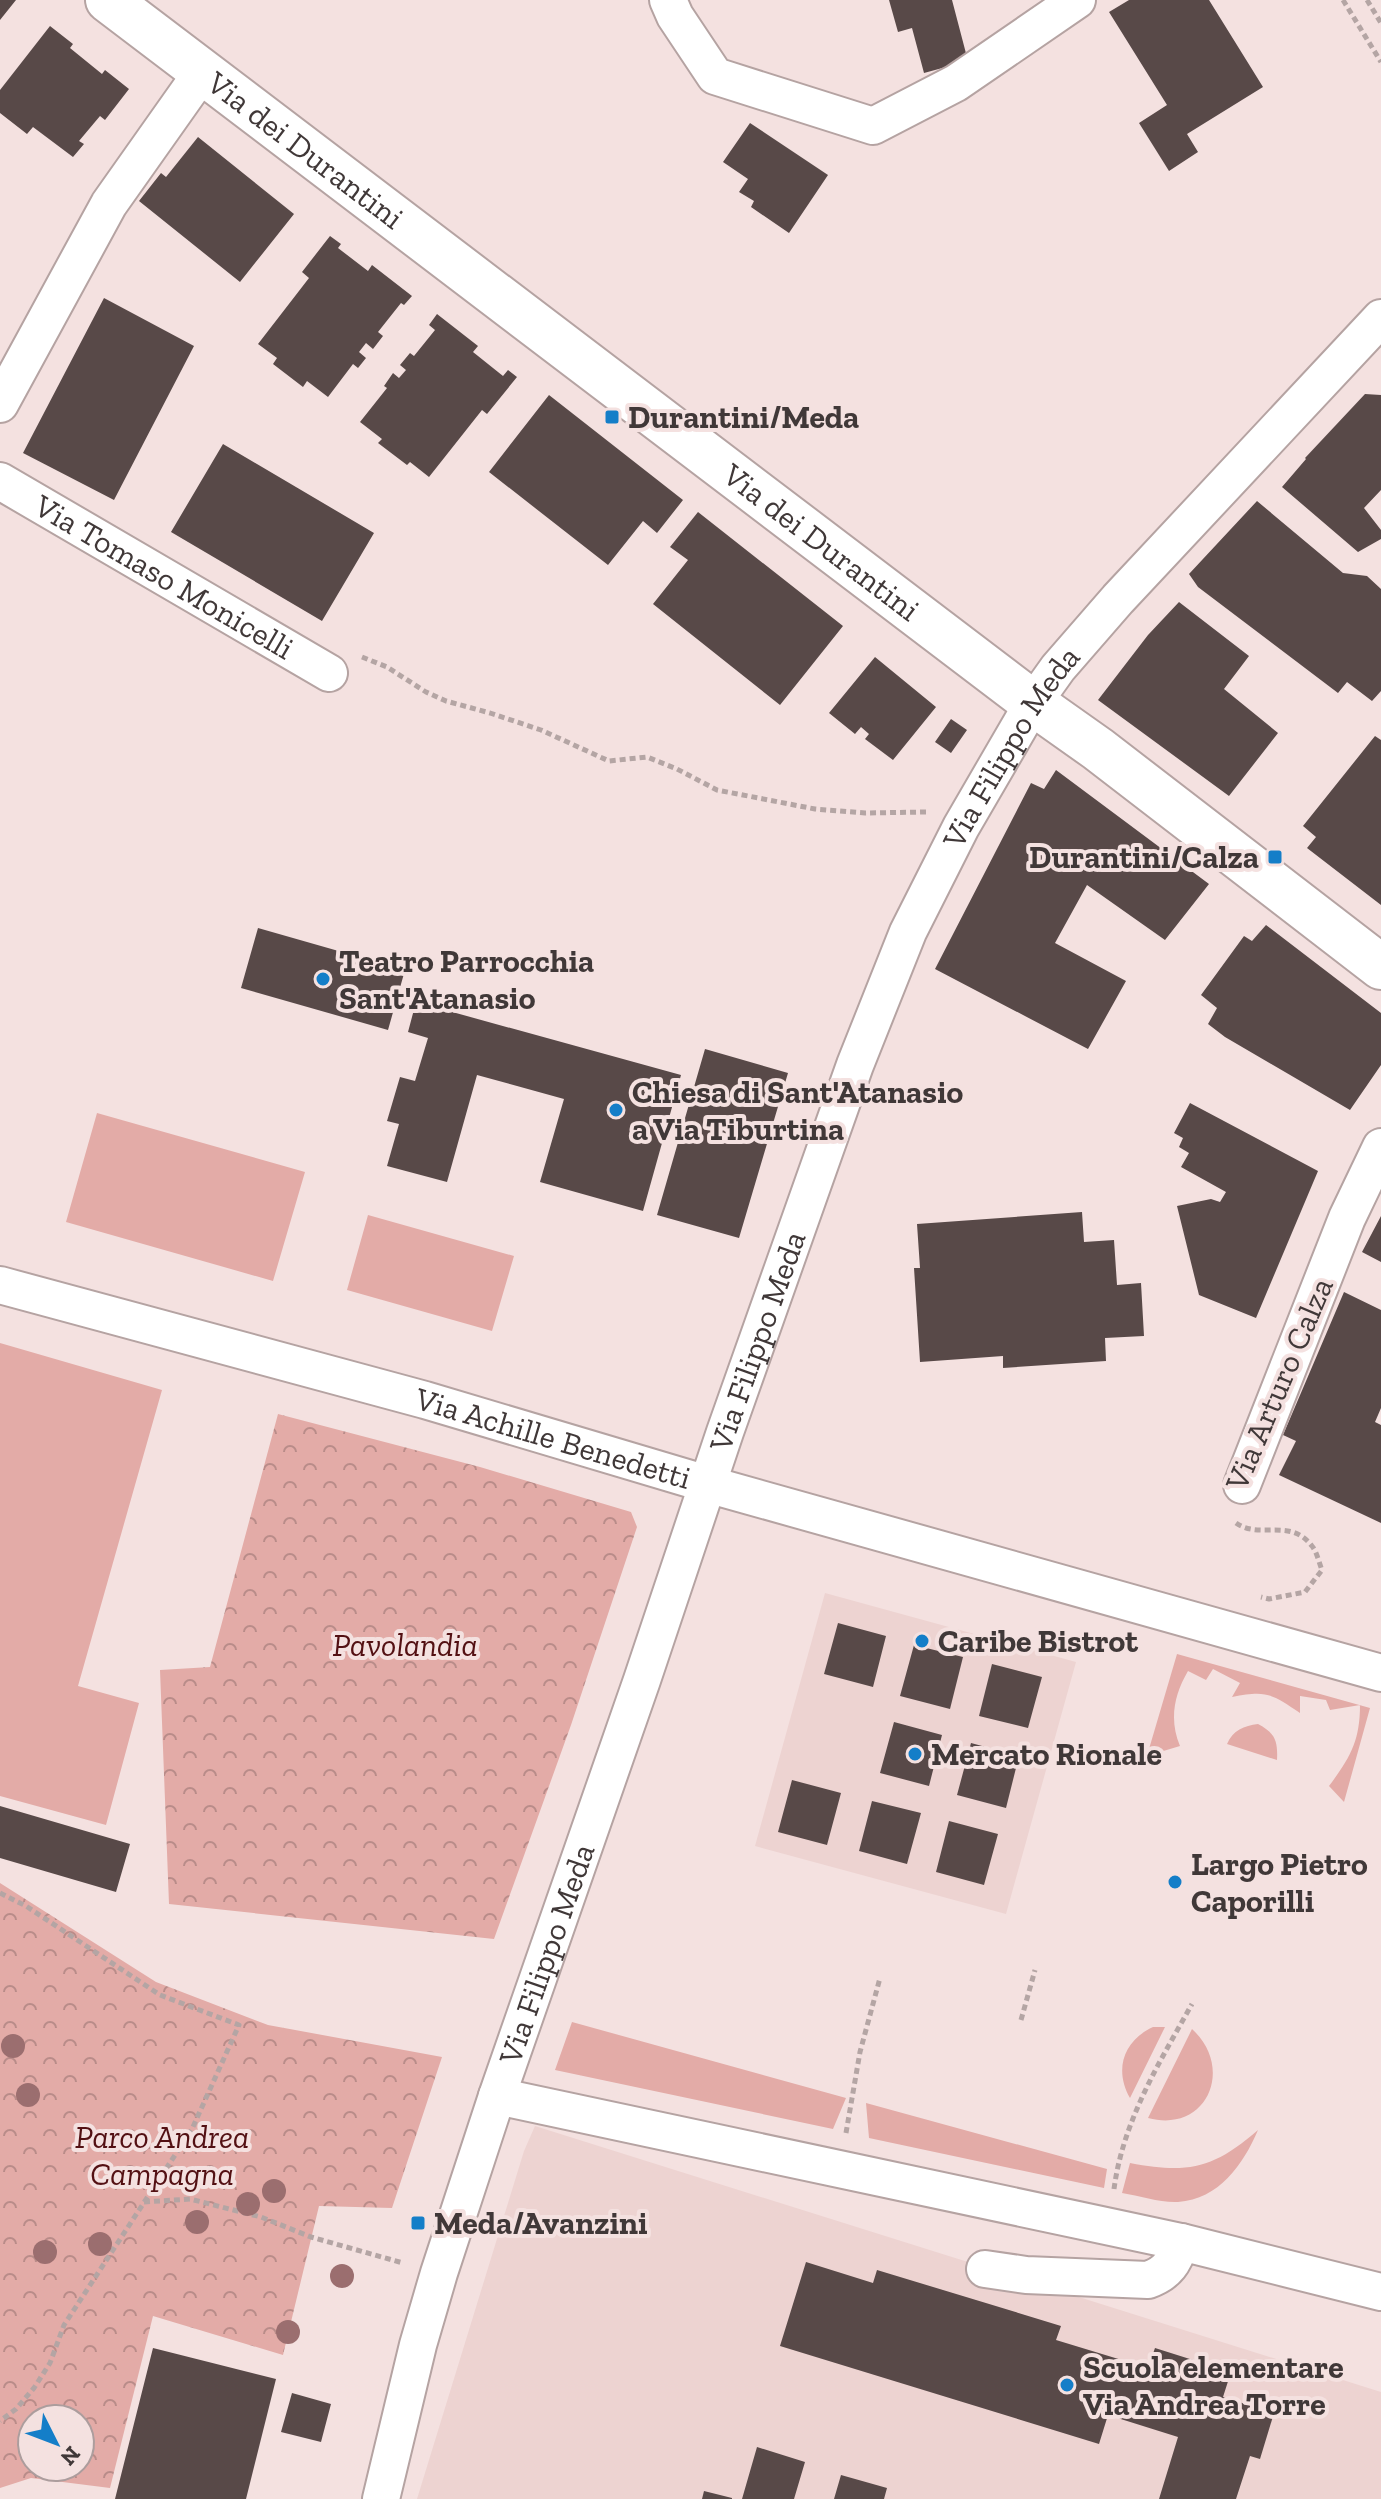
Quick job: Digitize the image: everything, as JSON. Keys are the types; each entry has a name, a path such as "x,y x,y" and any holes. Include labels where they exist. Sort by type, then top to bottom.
{"street":[{"name":"Via dei Durantini","path":"108,0 1033,703 1098,749 1381,967"},
{"path":"668,0 675,16 715,76 873,126 956,83 1077,0"},
{"path":"0,404 109,204 203,71"},
{"name":"Via Filippo Meda","path":"381,2499 418,2345 497,2096 707,1484 855,1065 908,932 961,827 1033,703 1058,668 1118,599 1381,318"},
{"name":"Via Tomaso Monicelli","path":"0,481 329,673"},
{"name":"Via Arturo Calza","path":"1242,1485 1347,1218 1381,1147"},
{"name":"Via Achille Benedetti","path":"0,1285 425,1400 707,1484 1381,1673"},
{"path":"497,2096 1181,2242 1381,2292"},
{"path":"985,2269 1026,2275 1148,2280 1162,2275 1175,2261 1181,2242"}],"path":[{"path":"1343,0 1381,62"},
{"path":"1367,0 1381,23"},
{"path":"329,673 357,655 387,667 446,701 541,730 609,761 647,757 717,790 815,809 865,813 926,812"},
{"name":"Via Arturo Calza","path":"1242,1485 1231,1496 1228,1508 1233,1521 1244,1528 1291,1529 1312,1546 1322,1570 1305,1592 1269,1599 1255,1595"},
{"path":"0,1893 26,1906 160,1995 239,2025 192,2129 64,2325 50,2363 34,2388 16,2409 0,2421"},
{"path":"1021,2020 1035,1970"},
{"path":"838,2169 860,2052 880,1978"},
{"path":"1103,2225 1112,2200 1118,2160 1127,2131 1155,2070 1192,2004"},
{"path":"144,2202 190,2199 261,2217 311,2237 439,2273"}],"shaded area":[{"name":"Mercato Rionale","path":"825,1593 1076,1662 1006,1914 755,1846"},
{"path":"535,2126 1381,2392 1381,2499 417,2499 524,2151"}],"green space":[{"path":"97,1113 305,1172 273,1281 66,1222"},
{"path":"368,1215 514,1256 492,1331 347,1290"},
{"path":"0,1343 162,1390 78,1686 139,1703 106,1825 0,1796"},
{"name":"Pavolandia","path":"278,1414 480,1467 631,1512 637,1527 571,1725 494,1939 169,1904 160,1670 210,1667"},
{"path":"1177,1654 1360,1705 1330,1710 1326,1700 1300,1696 1300,1713 1269,1695 1232,1697 1240,1683 1213,1669 1206,1680 1188,1671 1179,1689 1174,1717 1180,1746 1160,1752 1149,1749"},
{"path":"1360,1705 1370,1708 1344,1802 1329,1786 1352,1748 1358,1729"},
{"path":"1258,1724 1274,1738 1277,1760 1227,1744 1232,1735"},
{"name":"Parco Andrea Campagna","path":"0,1883 156,1982 268,2025 442,2057 392,2208 319,2206 283,2355 153,2316 110,2488 70,2483 96,2483 96,2403 16,2403 16,2483 0,2488"},
{"path":"572,2022 846,2098 833,2129 555,2070"},
{"path":"1153,2027 1165,2027 1130,2098 1123,2077 1124,2057 1134,2040"},
{"path":"1192,2029 1205,2045 1212,2062 1213,2079 1208,2094 1199,2107 1186,2116 1169,2120 1148,2118"},
{"path":"866,2103 1107,2169 1104,2188 869,2138"},
{"path":"1258,2130 1237,2167 1206,2194 1171,2202 1122,2193 1130,2163 1168,2168 1199,2165 1227,2153"}],"building":[{"path":"0,0 16,0 0,20"},
{"path":"889,0 952,0 968,61 924,73 912,28 898,32"},
{"path":"1129,0 1209,0 1263,87 1187,134 1198,152 1169,171 1139,123 1167,105 1109,12"},
{"path":"50,26 73,44 70,48 102,74 105,70 129,89 105,120 100,116 79,141 84,144 73,157 33,127 27,134 0,113 0,90"},
{"path":"750,123 828,175 789,233 751,207 754,201 739,192 748,179 723,162"},
{"path":"198,137 294,214 240,282 139,201 161,173 166,177"},
{"path":"330,236 341,244 338,248 368,271 372,265 412,296 404,305 401,303 378,332 383,336 373,349 366,343 359,352 366,358 358,368 353,364 328,397 307,381 303,387 273,364 277,358 258,344 309,278 302,272"},
{"path":"104,298 194,346 114,500 23,453"},
{"path":"437,314 478,346 473,352 503,376 508,370 517,377 487,414 482,410 429,477 378,443 382,439 360,422 387,388 384,386 393,373 399,378 406,370 400,365 410,353 414,356 435,330 429,325"},
{"path":"1365,394 1381,395 1381,490 1364,508 1381,530 1381,539 1358,552 1282,487"},
{"path":"549,395 683,500 657,533 643,521 608,565 489,472"},
{"path":"223,444 374,533 322,621 171,532"},
{"path":"1257,501 1343,573 1367,576 1381,589 1381,691 1372,701 1347,682 1338,693 1198,587 1189,574"},
{"path":"698,512 843,626 780,705 653,604 688,560 670,547"},
{"path":"1179,602 1249,656 1224,689 1278,733 1229,796 1098,700 1148,635"},
{"path":"875,657 936,707 893,760 865,739 869,734 861,727 855,734 829,713"},
{"path":"951,719 967,730 951,753 935,742"},
{"path":"1375,736 1381,740 1381,905 1307,848 1316,837 1303,826"},
{"path":"1056,770 1209,884 1165,940 1087,885 1055,943 1126,981 1088,1049 935,969 1031,783 1044,789"},
{"path":"1266,925 1381,1013 1381,1065 1350,1110 1208,1024 1217,1008 1201,995 1244,936 1252,941"},
{"name":"Teatro Parrocchia Sant'Atanasio","path":"258,928 405,970 388,1030 241,988"},
{"name":"Chiesa di Sant'Atanasio a Via Tiburtina","path":"416,1002 681,1075 643,1211 540,1182 564,1099 477,1075 447,1182 387,1166 399,1124 387,1121 400,1077 415,1081 428,1038 408,1032"},
{"path":"705,1049 788,1073 739,1238 657,1215"},
{"path":"1190,1103 1318,1171 1256,1318 1199,1295 1177,1206 1211,1199 1220,1202 1226,1192 1181,1167 1189,1153 1179,1147 1183,1138 1174,1133"},
{"path":"1082,1212 1084,1242 1114,1240 1117,1285 1141,1283 1144,1336 1105,1338 1106,1361 1003,1368 1003,1356 920,1362 914,1268 920,1268 917,1224"},
{"path":"1381,1216 1381,1262 1362,1252"},
{"path":"1344,1292 1381,1310 1381,1408 1375,1422 1381,1425 1381,1523 1279,1475 1296,1441 1283,1435"},
{"path":"838,1623 886,1636 873,1687 824,1674"},
{"path":"914,1645 963,1657 950,1709 900,1696"},
{"path":"992,1664 1042,1677 1028,1728 979,1716"},
{"path":"894,1722 942,1735 929,1786 880,1773"},
{"path":"971,1743 1019,1756 1006,1808 957,1795"},
{"path":"792,1780 841,1793 827,1845 778,1832"},
{"path":"872,1801 921,1813 907,1864 859,1851"},
{"path":"0,1806 130,1844 116,1892 0,1858"},
{"path":"949,1821 998,1834 984,1885 936,1872"},
{"name":"Scuola elementare Via Andrea Torre","path":"806,2262 873,2283 877,2270 1061,2326 1056,2340 1148,2368 1155,2348 1231,2372 1223,2397 1274,2413 1260,2459 1250,2456 1236,2499 1159,2499 1178,2437 1108,2415 1099,2444 780,2346"},
{"path":"153,2348 276,2379 246,2499 115,2499"},
{"path":"292,2393 331,2404 321,2442 281,2432"},
{"path":"757,2447 805,2462 794,2499 742,2499"},
{"path":"841,2475 887,2488 884,2499 834,2499"},
{"path":"704,2491 732,2498 732,2499 702,2499"}],"place":[{"name":"Durantini/Meda","path":"612,417"},
{"name":"Durantini/Calza","path":"1275,857"},
{"name":"Teatro Parrocchia Sant'Atanasio","path":"323,979"},
{"name":"Chiesa di Sant'Atanasio a Via Tiburtina","path":"616,1110"},
{"name":"Caribe Bistrot","path":"922,1641"},
{"name":"Mercato Rionale","path":"915,1754"},
{"name":"Largo Pietro Caporilli","path":"1175,1882"},
{"name":"Meda/Avanzini","path":"418,2223"},
{"name":"Scuola elementare Via Andrea Torre","path":"1067,2385"}]}
